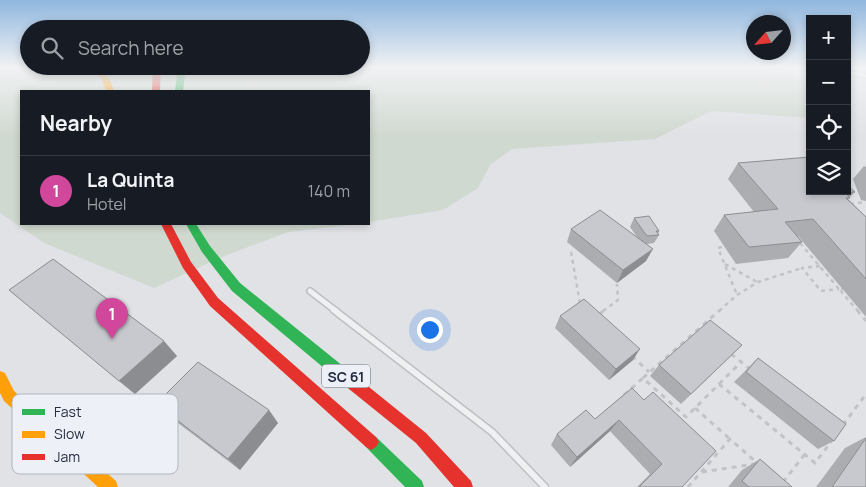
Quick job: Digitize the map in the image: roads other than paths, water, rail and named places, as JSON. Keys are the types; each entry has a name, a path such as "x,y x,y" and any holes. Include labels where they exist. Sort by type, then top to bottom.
{"main road":[{"name":"SC 61","path":"166,225 176,249 198,283 214,302 367,438 416,487"},
{"name":"SC 61","path":"192,225 222,270 236,286 421,438 465,487"},
{"path":"0,378 12,399"},
{"path":"96,474 110,487"}],"lane":[{"path":"310,291 492,432 545,487"}],"place":[{"name":"La Quinta","path":"112,339"}]}
